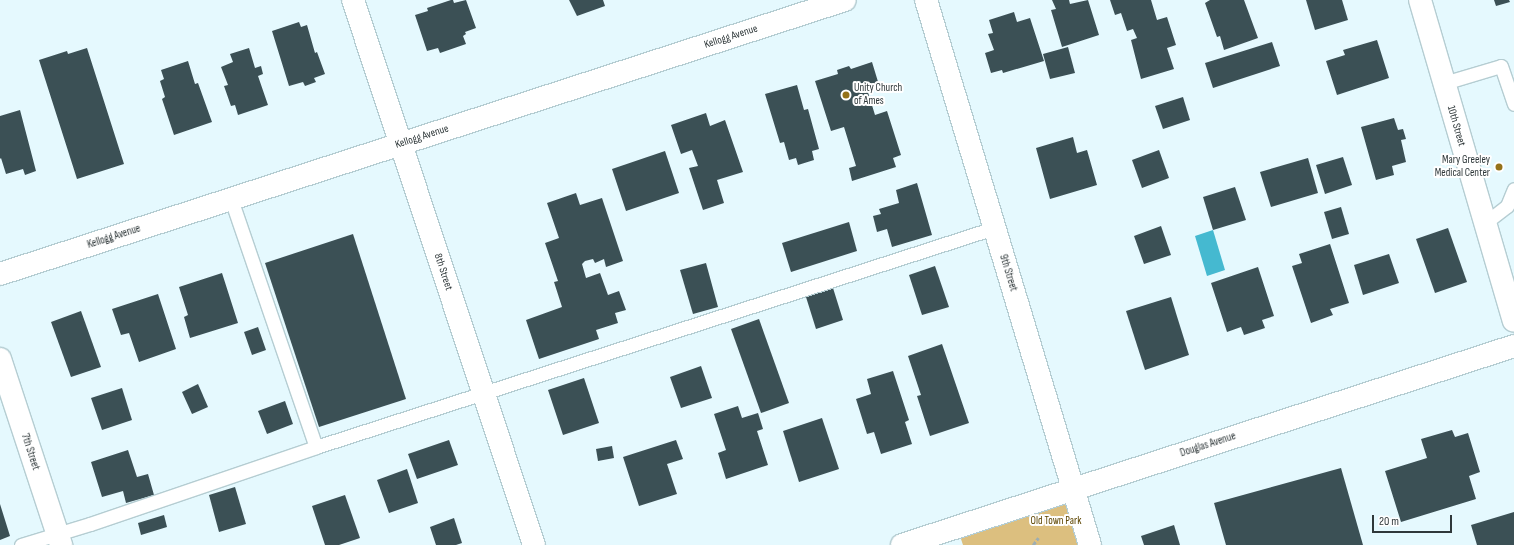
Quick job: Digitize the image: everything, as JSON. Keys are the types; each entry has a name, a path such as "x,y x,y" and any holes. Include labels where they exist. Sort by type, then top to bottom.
{"street":[{"name":"8th Street","path":"353,0 534,545"},
{"name":"Kellogg Avenue","path":"0,274 845,0"},
{"name":"9th Street","path":"926,0 1090,545"},
{"name":"10th Street","path":"1420,0 1514,321"},
{"name":"Douglas Avenue","path":"902,545 1514,346"},
{"name":"7th Street","path":"0,359 59,540"}],"lane":[{"path":"1444,83 1502,66 1514,104"},
{"path":"1485,223 1507,206 1514,189"},
{"path":"231,199 316,447"},
{"path":"21,545 59,540 316,447 994,228"}],"path":[{"path":"1033,545 1038,538"}],"green space":[{"name":"Old Town Park","path":"1074,489 1090,545 963,545 957,527"}],"water":[{"path":"1213,230 1225,270 1207,276 1195,236"}],"building":[{"path":"453,0 454,3 466,0 476,28 465,32 466,34 463,36 466,44 440,53 438,48 427,51 415,15 428,11 427,8"},
{"path":"569,0 603,0 605,6 577,16"},
{"path":"1052,0 1069,0 1070,4 1088,0 1099,35 1062,47 1051,10 1056,9"},
{"path":"1110,0 1151,0 1157,20 1167,17 1176,45 1167,48 1174,69 1141,79 1131,40 1137,38 1133,29 1127,31 1121,13 1115,15"},
{"path":"1210,0 1244,0 1258,38 1224,50 1220,36 1217,37 1205,3"},
{"path":"1306,0 1342,0 1348,20 1315,30"},
{"path":"1494,0 1509,0 1510,2 1496,6"},
{"path":"1014,12 1017,22 1030,18 1044,61 1003,73 1002,70 991,73 985,53 994,50 988,34 993,33 989,20"},
{"path":"299,22 301,27 307,25 315,53 317,52 325,74 314,78 316,82 305,86 303,82 289,86 272,31"},
{"path":"1377,40 1389,78 1337,95 1326,61 1345,55 1343,50"},
{"path":"1272,42 1280,66 1213,88 1205,63"},
{"path":"1068,47 1075,73 1050,79 1043,54"},
{"path":"87,48 124,164 77,179 39,60 67,51 68,54"},
{"path":"249,48 255,68 261,66 263,74 258,76 268,105 238,115 235,105 231,106 224,86 228,85 221,67 233,62 230,54"},
{"path":"188,61 195,84 198,83 212,122 174,135 162,99 165,97 160,81 164,79 161,70"},
{"path":"872,62 879,85 867,89 875,115 887,111 901,155 893,158 896,167 852,181 849,168 856,166 844,127 831,131 815,81 838,74 837,70 849,66 851,69"},
{"path":"797,85 804,110 808,109 819,149 812,151 814,160 798,165 796,158 789,160 784,142 780,143 765,94"},
{"path":"1183,97 1190,120 1163,129 1155,106"},
{"path":"20,110 36,171 25,175 23,169 6,174 1,158 0,159 0,116"},
{"path":"706,113 710,126 725,120 743,172 717,180 724,203 703,210 689,168 698,166 692,150 681,154 671,125"},
{"path":"1394,118 1398,130 1403,129 1406,139 1401,140 1406,162 1392,166 1394,175 1376,180 1361,127"},
{"path":"1073,137 1077,153 1087,150 1097,185 1050,199 1036,148"},
{"path":"1159,150 1169,178 1142,188 1132,160"},
{"path":"665,151 679,193 626,211 612,169"},
{"path":"1343,157 1352,185 1325,194 1316,165"},
{"path":"1308,158 1318,193 1271,207 1260,172"},
{"path":"917,183 932,235 892,247 887,229 877,232 873,216 881,214 879,209 899,203 896,190"},
{"path":"1235,187 1246,220 1213,230 1203,197"},
{"path":"576,193 580,205 602,198 623,261 606,267 604,259 595,263 593,259 585,261 582,264 586,278 600,273 608,295 619,291 626,310 615,313 618,323 596,330 599,339 539,359 526,320 562,307 554,282 558,281 545,243 559,238 547,203"},
{"path":"1341,207 1349,234 1332,239 1324,212"},
{"path":"849,222 857,251 791,272 782,243"},
{"path":"1161,226 1171,255 1144,264 1134,236"},
{"path":"1448,228 1467,282 1435,293 1416,239"},
{"path":"353,234 406,399 319,427 265,263"},
{"path":"1330,244 1349,303 1330,309 1333,315 1311,323 1292,266 1302,263 1299,254"},
{"path":"1389,254 1399,283 1363,295 1354,265"},
{"path":"706,263 718,307 693,314 680,270"},
{"path":"935,266 949,307 922,315 909,275"},
{"path":"1258,267 1274,316 1262,320 1265,328 1244,335 1241,327 1227,332 1211,283"},
{"path":"222,273 238,323 190,338 184,317 188,315 179,287"},
{"path":"833,288 843,320 816,329 806,297"},
{"path":"158,294 176,349 139,362 129,333 121,335 112,309"},
{"path":"1171,297 1189,355 1145,370 1126,311"},
{"path":"81,311 101,367 71,377 51,322"},
{"path":"759,319 789,403 761,413 731,329"},
{"path":"258,327 266,350 252,355 244,332"},
{"path":"942,344 969,423 930,436 917,396 921,395 908,356"},
{"path":"701,366 712,398 681,408 670,377"},
{"path":"893,371 909,420 905,422 912,444 881,454 874,432 867,434 856,399 871,394 867,379"},
{"path":"584,378 599,423 563,435 548,390"},
{"path":"198,384 208,407 192,414 182,392"},
{"path":"122,388 132,420 102,430 91,398"},
{"path":"285,401 293,424 267,434 258,411"},
{"path":"738,406 742,418 758,413 763,429 757,431 768,465 726,479 718,453 726,450 714,414"},
{"path":"822,418 839,469 799,482 783,431"},
{"path":"1452,430 1455,437 1468,433 1480,472 1469,476 1476,499 1401,522 1385,471 1427,458 1421,439"},
{"path":"449,440 458,465 417,479 408,454"},
{"path":"676,440 683,459 667,464 677,494 639,506 623,457"},
{"path":"612,446 614,458 598,461 596,449"},
{"path":"128,450 137,477 148,474 154,495 126,503 123,491 102,497 91,462"},
{"path":"1341,468 1363,545 1226,545 1214,503"},
{"path":"407,469 418,503 389,513 377,480"},
{"path":"235,487 246,524 219,532 209,495"},
{"path":"345,495 360,538 339,545 325,545 312,506"},
{"path":"0,504 10,536 0,540"},
{"path":"1514,512 1514,545 1477,545 1471,525"},
{"path":"164,515 167,527 141,535 138,523"},
{"path":"454,518 462,543 456,545 436,545 430,527"},
{"path":"1174,525 1180,545 1144,545 1141,536"}],"place":[{"name":"Unity Church of Ames","path":"846,95"},
{"name":"Mary Greeley Medical Center","path":"1499,167"}]}
